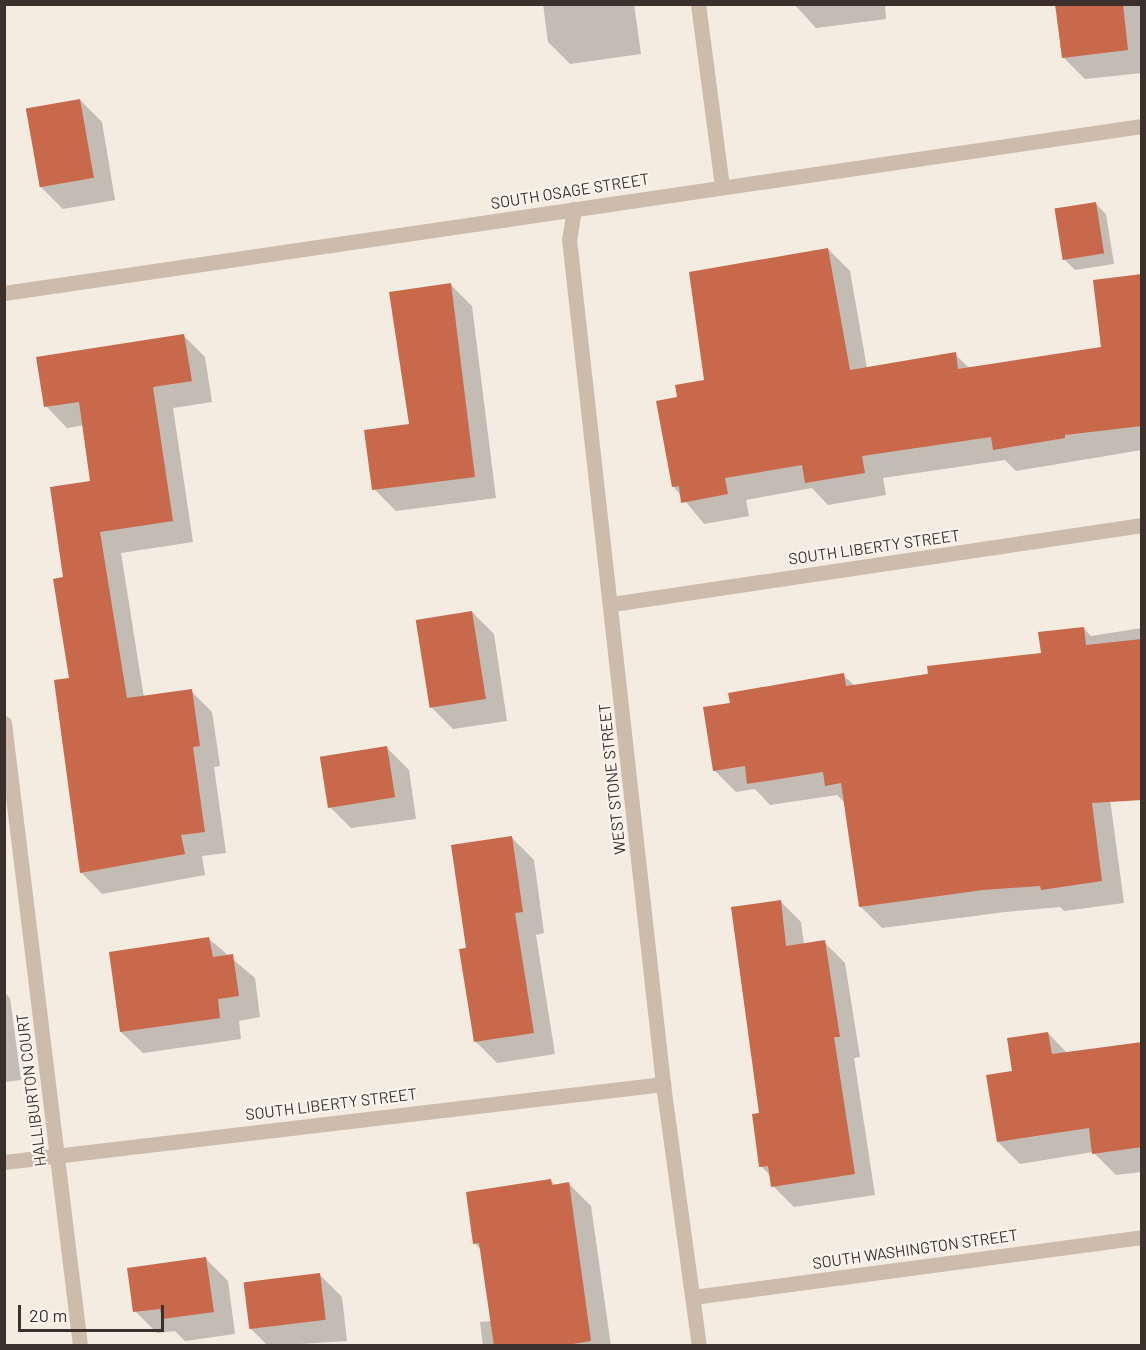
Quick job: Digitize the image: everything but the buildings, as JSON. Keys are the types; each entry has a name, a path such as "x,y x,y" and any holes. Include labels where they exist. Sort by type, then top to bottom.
{"street":[{"path":"698,4 722,186"},
{"name":"SOUTH OSAGE STREET","path":"4,293 1142,126"},
{"name":"WEST STONE STREET","path":"574,209 569,239 612,604 663,1084 699,1346"},
{"name":"SOUTH LIBERTY STREET","path":"612,604 1142,525"},
{"name":"HALLIBURTON COURT","path":"4,723 80,1346"},
{"name":"SOUTH LIBERTY STREET","path":"4,1162 663,1084"},
{"name":"SOUTH WASHINGTON STREET","path":"693,1297 1142,1237"}]}
